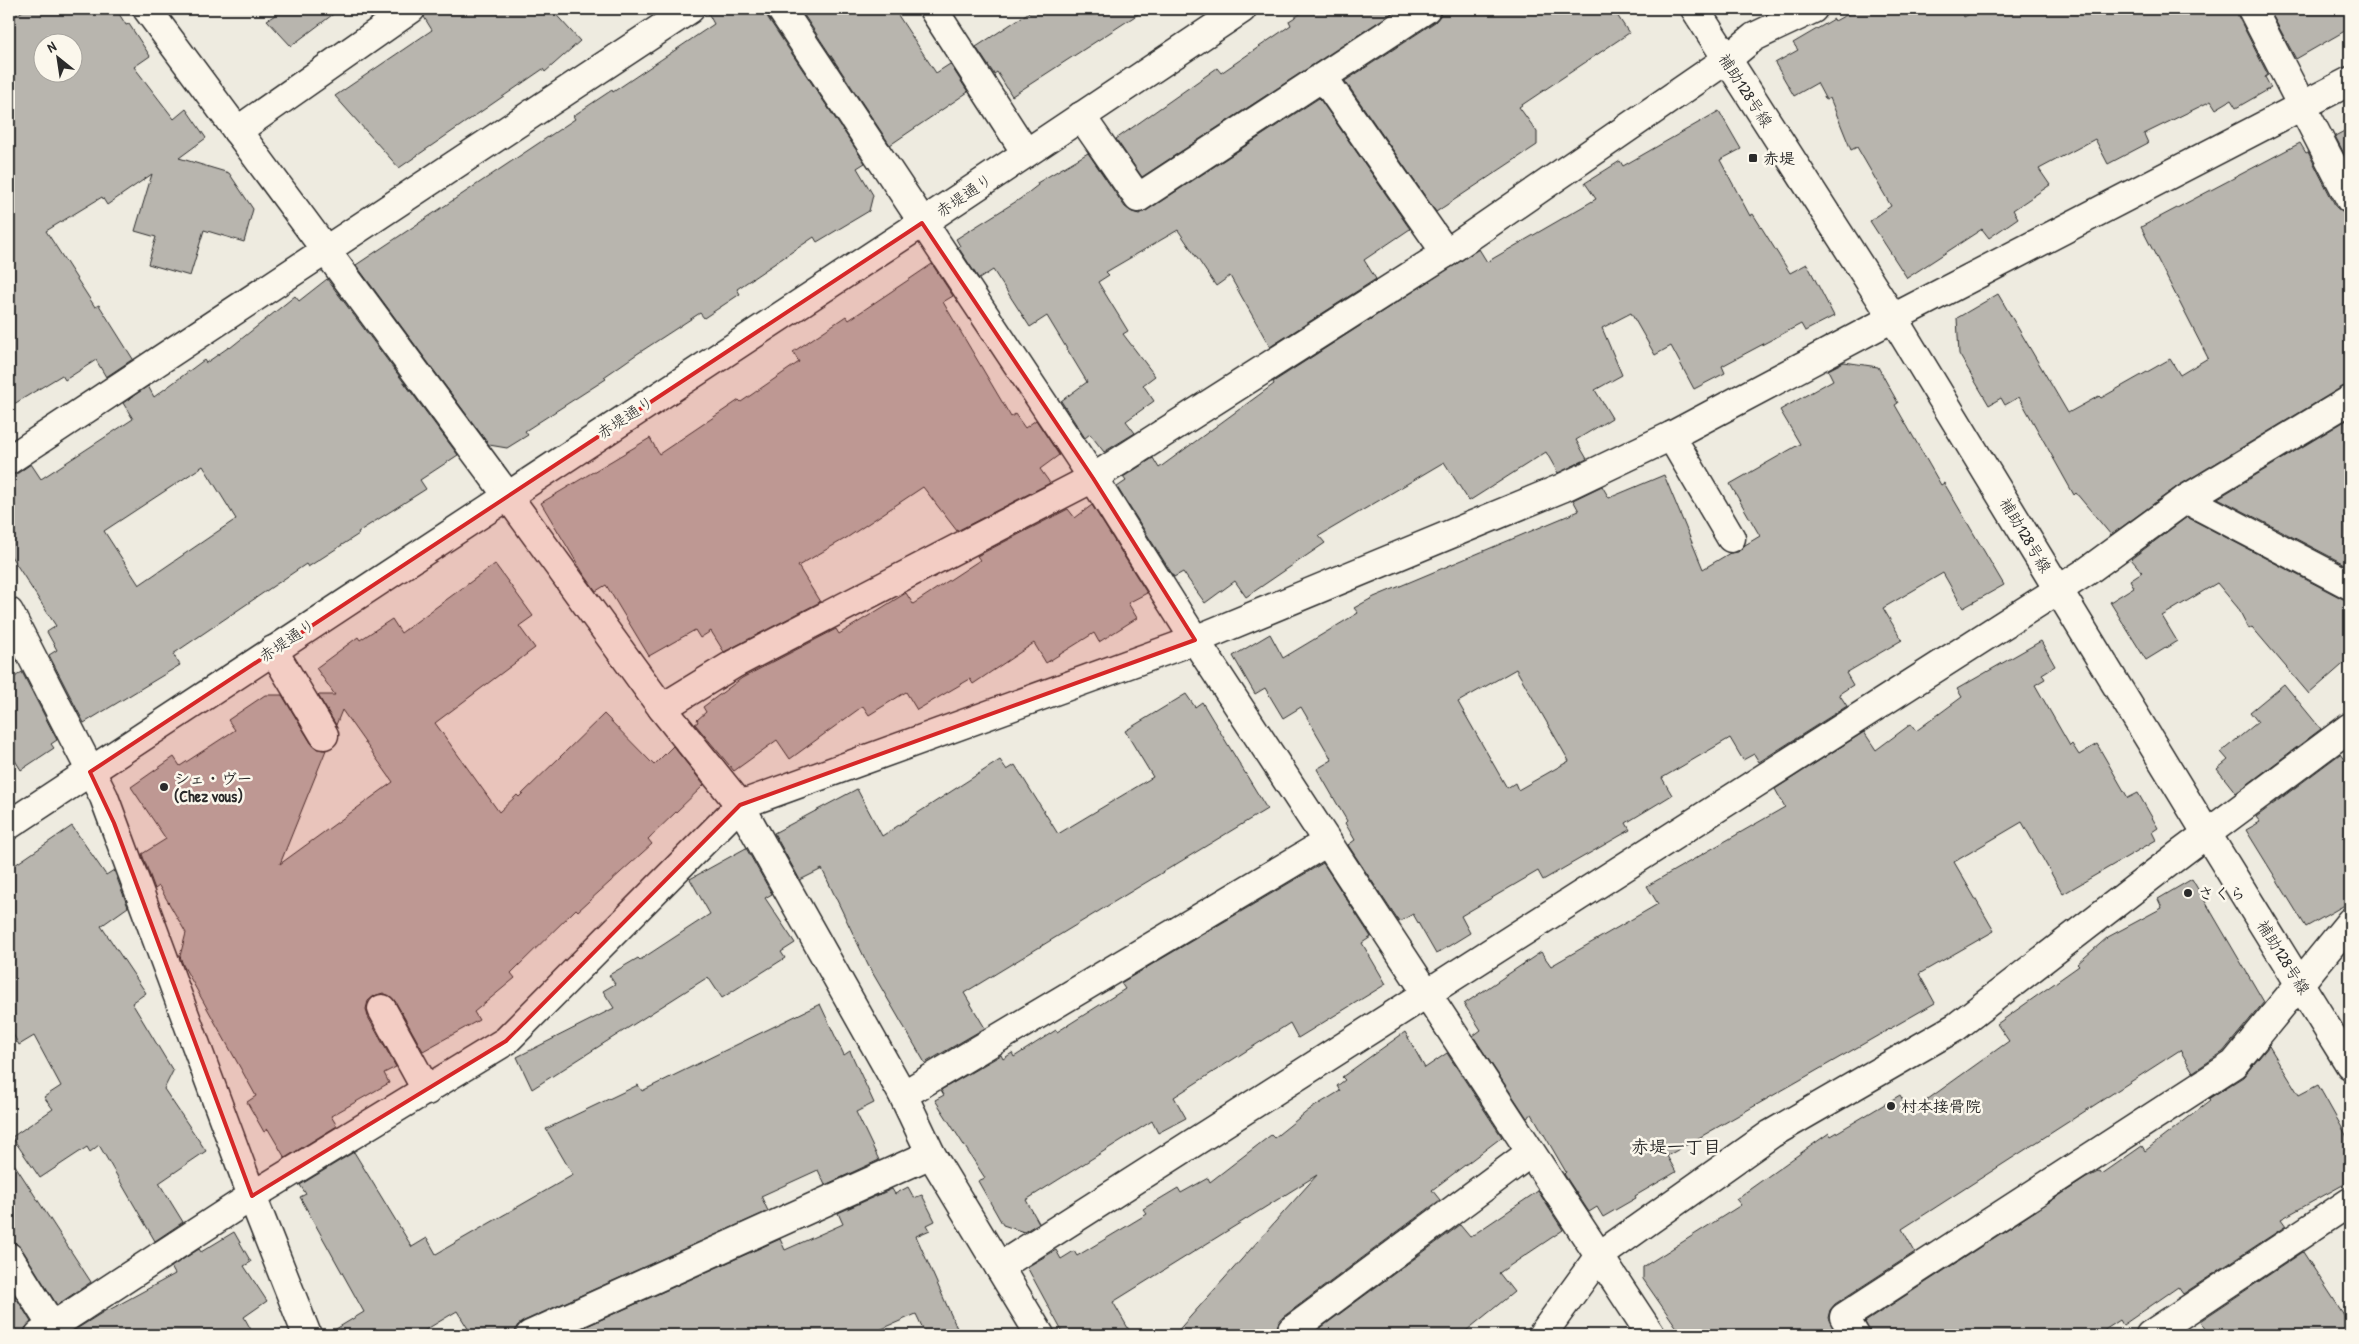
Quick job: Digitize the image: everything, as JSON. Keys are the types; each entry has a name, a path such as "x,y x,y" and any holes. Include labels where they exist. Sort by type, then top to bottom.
{"street":[{"path":"146,9 507,495 662,708 740,805 903,1095 931,1154 1040,1335"},
{"path":"237,131 411,9"},
{"path":"9,460 690,9"},
{"path":"781,9 1093,478 1195,640 1651,1335"},
{"path":"933,9 1026,153"},
{"name":"赤堤通り","path":"9,825 922,223 1242,9"},
{"path":"1081,116 1138,198 1426,9"},
{"name":"補助128号線","path":"1695,9 1893,318 2350,1065"},
{"path":"662,708 734,664 1093,478 1446,254 1726,60 1754,37 1813,9"},
{"path":"2252,9 2350,199"},
{"path":"1323,77 1446,254"},
{"path":"9,1257 46,1331 252,1196 506,1041 740,805 1195,640 1562,488 1672,436 1893,318 2350,81"},
{"path":"999,1267 2059,590 2186,499 2350,400"},
{"path":"1672,436 1731,538"},
{"path":"2186,499 2350,585"},
{"path":"9,612 104,797 252,1196 307,1335"},
{"path":"273,650 324,735"},
{"path":"1542,1335 1599,1256 1771,1134 1956,1027 2350,727"},
{"path":"903,1095 1328,842"},
{"path":"1855,1335 1844,1318 2234,1064 2350,922"},
{"path":"382,1009 427,1090"},
{"path":"1292,1330 1530,1153"},
{"path":"530,1335 931,1154"},
{"path":"2150,1335 2350,1202"}],"highlighted area":[{"path":"922,223 1093,478 1195,640 740,805 506,1041 252,1196 114,823 90,772"}],"building":[{"path":"26,9 116,9 126,25 129,24 150,56 134,67 174,119 186,109 206,138 179,158 229,173 253,209 244,242 204,230 190,276 148,264 156,237 135,231 152,174 107,205 102,197 46,231 95,307 99,305 133,359 106,377 96,360 65,380 62,375 9,407 9,20"},
{"path":"285,9 340,9 291,46 267,20"},
{"path":"426,9 551,9 580,41 545,72 543,69 399,168 335,96 432,30 424,17"},
{"path":"706,9 766,9 768,18 865,163 857,168 873,195 869,211 817,242 814,237 737,289 740,294 704,318 700,313 637,354 604,377 606,379 525,431 528,435 507,448 489,445 356,265 575,119 573,116 612,90 613,92 714,24"},
{"path":"800,9 894,9 936,73 950,64 968,92 890,145"},
{"path":"1034,9 1146,9 1012,96 997,72 994,74 976,47"},
{"path":"1308,9 1398,9 1142,177 1116,139 1217,68 1221,73 1291,25 1289,21"},
{"path":"1442,9 1613,9 1629,33 1519,107 1537,132 1537,145 1436,212 1345,81 1435,22 1440,16"},
{"path":"1857,9 1959,9 1964,17 1979,9 2236,9 2268,75 2265,77 2271,88 2236,108 2231,100 2216,109 2211,101 2144,134 2148,143 2108,164 2095,139 2039,169 2050,185 2013,210 2018,218 1989,238 1982,229 1907,278 1870,221 1891,206 1857,147 1851,150 1830,98 1826,100 1817,83 1794,96 1775,63 1798,50 1793,43 1834,19 1835,21"},
{"path":"2269,9 2350,9 2350,28 2296,59"},
{"path":"1319,98 1410,229 1364,260 1376,279 1270,347 1230,276 1216,286 1178,230 1106,272 1109,275 1098,282 1128,331 1123,334 1155,376 1143,385 1154,401 1126,421 1135,433 1104,452 1090,434 1085,438 1061,401 1087,382 1047,316 1030,327 993,270 979,279 958,247 960,246 956,239 1020,199 1038,185 1037,183 1088,153 1125,207 1139,214"},
{"path":"1719,111 1741,149 1720,160 1750,216 1753,214 1790,273 1807,264 1834,316 1805,331 1801,324 1722,366 1725,373 1694,389 1671,346 1655,355 1631,313 1602,328 1622,375 1595,390 1612,418 1576,440 1587,459 1558,473 1546,452 1469,501 1444,462 1319,536 1325,543 1246,597 1235,581 1205,603 1183,572 1174,577 1117,487 1126,481 1123,477 1153,458 1159,468 1274,384 1273,382 1479,249 1487,262 1596,199 1585,183 1620,161 1623,166"},
{"path":"2350,128 2350,165 2335,136"},
{"path":"2300,143 2306,153 2308,152 2336,207 2342,212 2350,214 2350,384 2342,387 2178,486 2111,535 2076,493 2074,495 2019,397 2005,405 2001,398 1989,405 1959,354 1957,318 1998,294 2068,413 2099,396 2101,398 2170,359 2180,375 2208,358 2141,227"},
{"path":"932,264 953,296 943,302 1011,417 1015,414 1025,428 1036,420 1059,455 1040,469 1050,483 957,531 923,487 848,537 798,566 820,602 724,652 711,631 700,638 695,630 649,656 606,585 596,591 583,573 541,503 650,438 659,454 739,400 741,402 799,362 793,352 846,316 849,320"},
{"path":"327,279 458,455 420,480 426,489 358,532 359,534 308,567 306,564 173,654 180,665 84,723 49,655 57,650 47,632 56,626 9,553 9,475 18,473 31,464 41,479 133,419 123,403 148,386 154,397 204,360 206,363 230,348 295,296 299,301","holes":["203,466 236,519 139,585 104,531"]},
{"path":"1844,362 1878,367 1898,403 1895,405 1941,485 1944,483 2004,585 1963,608 1943,573 1883,608 1902,640 1846,673 1853,685 1839,694 1847,706 1759,762 1754,754 1743,760 1730,738 1662,778 1672,795 1626,823 1630,830 1543,880 1538,871 1461,916 1470,933 1436,954 1413,914 1399,922 1348,845 1355,840 1345,823 1347,821 1317,769 1332,760 1301,707 1283,718 1265,688 1255,694 1233,656 1270,634 1283,658 1358,613 1354,608 1374,597 1579,511 1573,500 1602,486 1609,498 1664,475 1703,569 1730,553 1738,552 1745,545 1760,536 1730,484 1800,444 1780,410 1833,380 1828,370","holes":["1516,669 1569,761 1518,790 1515,783 1507,788 1458,702"]},
{"path":"2350,418 2350,567 2218,498"},
{"path":"1092,505 1147,593 1128,603 1137,618 1099,642 1094,633 1046,663 1034,643 973,684 970,679 917,710 906,692 869,715 863,706 790,759 777,740 734,771 695,724 706,712 703,707 742,678 836,629 839,634 906,593 913,604 980,560 977,556 1068,509 1075,518"},
{"path":"2187,517 2350,601 2350,658 2309,694 2252,627 2249,629 2238,608 2217,583 2162,616 2177,641 2146,660 2110,602 2134,587 2130,580 2142,572 2131,559"},
{"path":"495,564 533,616 519,626 535,648 435,723 499,812 517,795 519,797 604,714 654,765 673,746 704,785 648,839 652,844 578,911 576,909 511,973 515,978 474,1012 479,1020 423,1051 395,1001 390,996 383,993 374,996 368,1001 366,1009 368,1017 396,1067 384,1073 389,1083 331,1116 337,1126 285,1158 268,1129 264,1132 247,1102 256,1096 183,965 180,956 186,933 159,886 155,889 142,854 166,839 131,787 174,757 180,766 235,730 228,720 265,695 282,695 311,743 317,749 326,750 280,864 393,782 342,710 336,725 318,695 335,695 316,668 358,637 360,640 392,619 401,633"},
{"path":"2041,641 2055,666 2042,674 2045,679 2035,685 2070,746 2072,744 2079,755 2097,744 2128,798 2138,793 2158,828 2152,832 2156,840 2063,894 2022,822 1954,862 1994,931 1919,974 1935,1003 1667,1156 1676,1172 1635,1196 1636,1198 1603,1217 1597,1207 1589,1212 1564,1174 1566,1172 1532,1114 1527,1118 1473,1036 1481,1030 1464,1004 1541,952 1551,966 1658,904 1647,886 1785,807 1775,789 1864,732 1876,750 1911,724 1916,731 1962,697 1957,689"},
{"path":"22,672 57,740 51,744 54,748 21,770 9,751 9,681"},
{"path":"2284,684 2321,729 2236,793 2217,769 2228,760 2221,752 2258,722 2250,712"},
{"path":"1186,694 1195,707 1202,702 1267,809 964,993 985,1028 925,1063 868,965 822,869 800,880 774,833 857,789 882,836 1000,760 1007,770 1015,765 1058,834 1153,777 1125,731"},
{"path":"2340,754 2350,768 2350,902 2306,927 2246,830 2260,822 2256,817"},
{"path":"72,826 106,875 114,870 128,907 101,926 146,993 132,1003 173,1071 164,1089 206,1151 159,1183 183,1222 155,1241 99,1145 90,1152 87,1147 40,1178 12,1137 53,1109 44,1097 61,1086 34,1036 19,1045 9,1027 9,869"},
{"path":"746,848 772,894 765,898 795,943 781,952 785,958 722,998 708,977 532,1089 517,1057 614,1008 603,991 615,984 609,975 638,958 640,960 710,914 690,879"},
{"path":"1323,863 1371,937 1362,943 1386,984 1298,1038 1290,1023 1174,1097 1186,1118 1158,1133 1152,1121 1026,1200 1039,1223 1024,1232 1003,1225 978,1181 985,1178 935,1100 944,1095 941,1090 1001,1055 1003,1059 1012,1053 1014,1057 1056,1030 1057,1032 1125,989 1121,983 1124,981"},
{"path":"2192,879 2264,1002 2223,1052 2193,1072 2180,1050 1902,1229 1915,1252 1835,1304 1830,1310 1828,1318 1837,1335 1682,1335 1643,1279 1643,1267 1741,1205 1736,1199 1829,1133 1831,1136 1900,1095 1910,1112 2009,1041 1997,1024 2079,966 2077,964 2108,937 2162,908 2158,899"},
{"path":"820,1004 844,1055 850,1051 874,1103 856,1112 879,1160 825,1185 818,1170 761,1196 768,1211 524,1321 517,1326 515,1335 472,1335 457,1311 417,1335 326,1335 364,1312 300,1197 306,1194 300,1185 354,1152 412,1247 427,1238 436,1254 573,1175 546,1129 638,1085 642,1091"},
{"path":"1405,1032 1425,1068 1447,1053 1502,1137 1432,1190 1440,1200 1283,1317 1278,1324 1278,1335 1174,1335 1317,1175 1113,1302 1132,1335 1064,1335 1027,1267 1056,1250 1061,1259 1074,1251 1077,1256 1147,1214 1143,1209 1178,1188 1181,1193 1208,1178 1210,1182 1271,1135 1274,1138 1309,1110 1340,1091 1337,1086 1345,1080 1342,1077"},
{"path":"2269,1046 2299,1095 2318,1085 2350,1142 2350,1181 2281,1219 2286,1226 2183,1294 2178,1287 2123,1325 2120,1320 2097,1335 1871,1335 1865,1322 2086,1178 2100,1171 2102,1174 2142,1146 2145,1151 2210,1101 2208,1099 2243,1077"},
{"path":"9,1156 91,1282 57,1305 22,1249 16,1243 9,1241"},
{"path":"908,1187 914,1198 922,1195 935,1221 927,1225 930,1230 916,1236 960,1335 926,1335 916,1314 868,1335 567,1335 780,1239 785,1250 843,1224 838,1213 892,1189 895,1194"},
{"path":"1538,1191 1563,1230 1499,1273 1514,1292 1461,1335 1311,1335 1460,1225 1470,1237"},
{"path":"234,1232 251,1262 244,1266 267,1301 244,1317 254,1335 67,1335 108,1309 175,1274 171,1267 199,1249 201,1252"},
{"path":"2303,1252 2350,1324 2350,1335 2209,1335 2200,1321"},
{"path":"9,1286 31,1322 25,1328 23,1335 9,1335"}],"place":[{"name":"赤堤","path":"1753,158"},
{"name":"シェ・ヴー (Chez vous)","path":"164,787"},
{"name":"さくら","path":"2188,893"},
{"name":"村本接骨院","path":"1891,1106"}],"district":[{"name":"赤堤一丁目","path":"1676,1146"}]}
